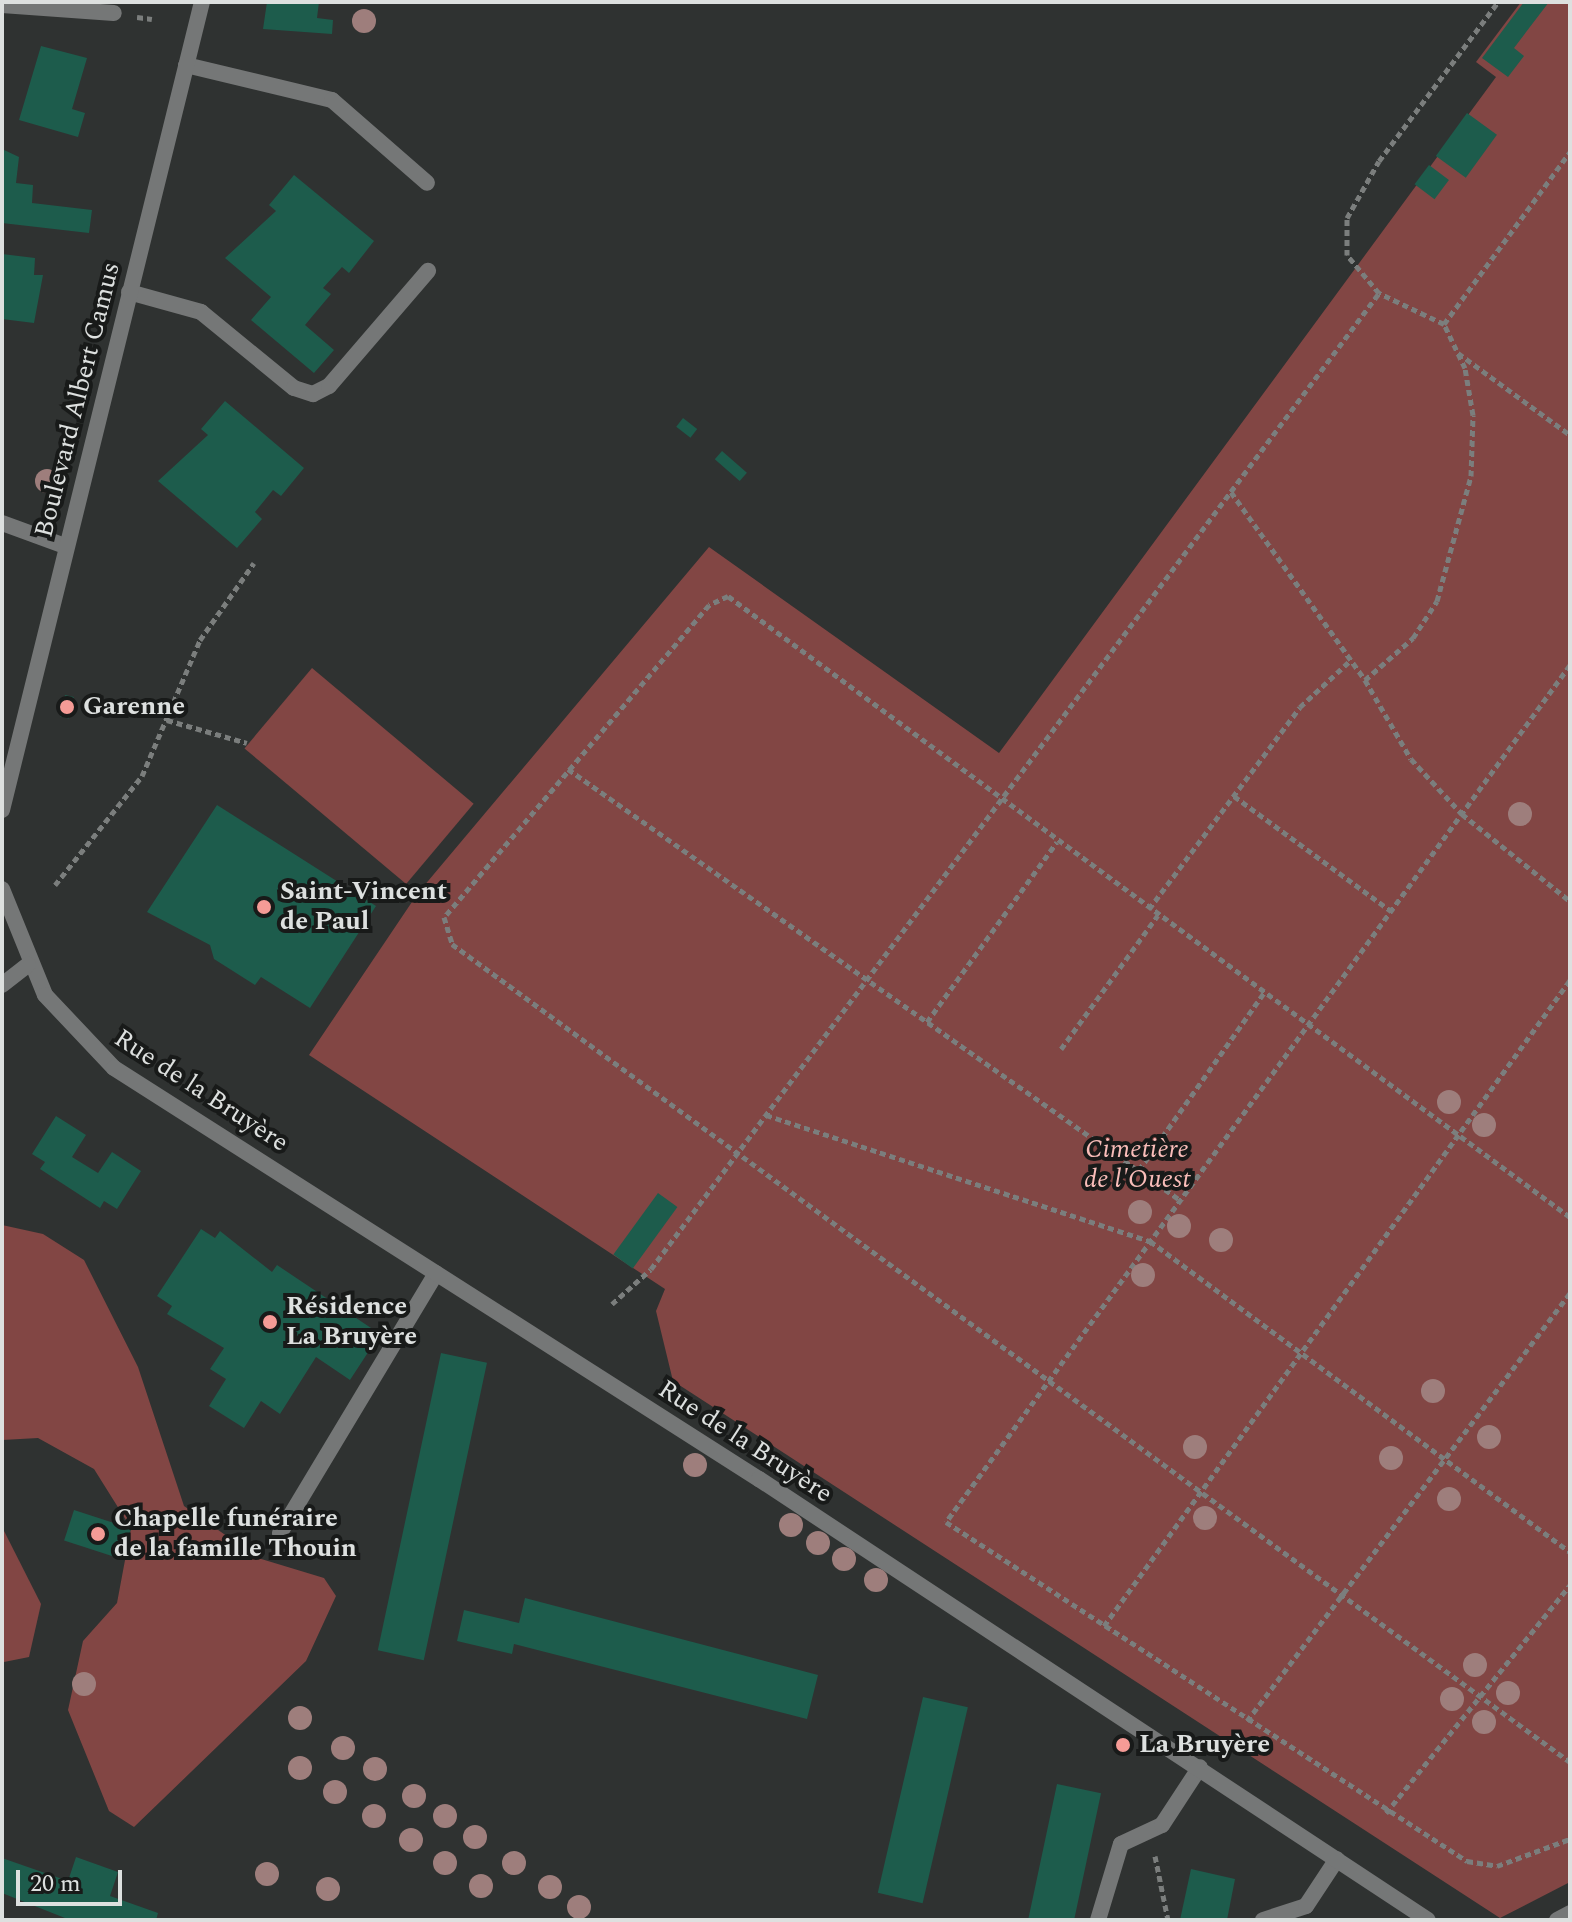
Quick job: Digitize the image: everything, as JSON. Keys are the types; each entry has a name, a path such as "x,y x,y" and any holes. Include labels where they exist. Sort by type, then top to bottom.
{"street":[{"name":"Boulevard Albert Camus","path":"2,810 202,2"},
{"path":"2,5 114,13"},
{"path":"186,65 332,100 427,183"},
{"path":"129,292 216,320 294,388 313,394 329,386 428,271"},
{"path":"2,523 65,546"},
{"path":"2,889 28,965 2,985"},
{"name":"Rue de la Bruyère","path":"28,965 45,995 114,1068 1200,1767 1428,1920"},
{"path":"280,1533 436,1273"},
{"path":"1098,1920 1121,1844 1150,1831 1178,1806 1200,1767"},
{"path":"1263,1920 1306,1906 1337,1859"},
{"path":"1557,1920 1570,1913"}],"path":[{"path":"1365,680 1413,638 1437,601 1458,538 1473,415 1457,352 1444,324 1379,293 1347,255 1347,218 1379,161 1498,2"},
{"path":"1444,324 1570,152"},
{"path":"612,1304 651,1269 1379,293"},
{"path":"1457,352 1570,435"},
{"path":"1231,492 1365,680 1411,759 1462,814 1570,901"},
{"path":"55,885 118,814 167,720 200,640 254,563"},
{"path":"1570,1217 1001,801 728,596 709,605 449,907 444,932 1570,1762"},
{"path":"1149,909 1300,707 1351,660"},
{"path":"1570,665 946,1522 1386,1813 1484,1867 1570,1839"},
{"path":"167,720 247,743"},
{"path":"568,769 1180,1200"},
{"path":"1234,796 1391,911"},
{"path":"927,1022 1057,842"},
{"path":"1061,1049 1158,915"},
{"path":"1104,1626 1570,980"},
{"path":"1139,1170 1264,993"},
{"path":"766,1115 1150,1241 1570,1552"},
{"path":"1247,1721 1570,1293"},
{"path":"1386,1813 1570,1585"},
{"path":"1150,1831 1168,1920"}],"green space":[{"name":"Cimetière de l'Ouest","path":"1521,2 1570,2 1570,1882 1500,1918 673,1381 656,1311 665,1289 309,1055 418,893 709,547 999,753 1496,77 1476,62"},
{"path":"312,668 474,804 406,884 245,748"},
{"path":"2,1225 43,1234 84,1260 138,1367 184,1506 258,1558 324,1578 336,1596 306,1661 134,1827 109,1811 68,1710 83,1641 117,1603 131,1528 94,1469 38,1438 2,1440"},
{"path":"2,1527 41,1604 29,1657 4,1662"}],"building":[{"path":"267,2 319,2 317,18 333,20 332,34 263,29"},
{"path":"1524,2 1549,2 1514,48 1524,56 1508,77 1482,58"},
{"path":"41,46 87,58 72,109 85,113 78,137 19,120"},
{"path":"1467,113 1497,135 1466,178 1436,156"},
{"path":"2,149 19,157 16,183 33,185 32,203 92,210 89,233 2,223"},
{"path":"1429,165 1449,180 1435,199 1415,184"},
{"path":"294,175 374,241 349,273 342,267 323,288 331,294 305,325 334,350 314,373 251,320 271,297 225,258 276,211 269,205"},
{"path":"2,254 35,258 34,275 43,275 34,323 2,319"},
{"path":"225,401 304,468 281,496 273,490 255,512 262,519 237,548 158,481 208,435 201,429"},
{"path":"683,418 697,429 690,438 676,427"},
{"path":"722,451 747,473 740,481 715,459"},
{"path":"65,695 74,697 69,718 60,716"},
{"path":"217,805 376,906 310,1008 261,977 255,985 214,959 210,945 147,912"},
{"path":"56,1116 86,1135 72,1157 98,1173 112,1152 141,1171 117,1209 104,1201 100,1208 40,1169 45,1162 32,1154"},
{"path":"658,1193 677,1207 633,1269 613,1254"},
{"name":"Résidence La Bruyère","path":"201,1229 215,1238 220,1231 272,1272 277,1265 380,1334 350,1380 316,1357 280,1414 261,1401 244,1428 209,1406 226,1379 210,1369 224,1348 167,1314 172,1306 157,1296"},
{"path":"441,1353 487,1363 424,1660 378,1650"},
{"name":"Chapelle funéraire de la famille Thouin","path":"74,1510 131,1529 121,1559 64,1540"},
{"path":"525,1598 818,1675 807,1719 514,1644 512,1654 457,1641 464,1610 519,1623"},
{"path":"923,1697 968,1707 923,1903 878,1893"},
{"path":"1057,1784 1101,1793 1074,1920 1028,1920"},
{"path":"76,1857 118,1872 110,1896 158,1913 156,1920 70,1920 2,1893 2,1858 68,1881"},
{"path":"1191,1869 1235,1879 1227,1920 1180,1920"}],"place":[{"name":"Garenne","path":"67,707"},
{"name":"Saint-Vincent de Paul","path":"264,907"},
{"name":"Résidence La Bruyère","path":"270,1322"},
{"name":"Chapelle funéraire de la famille Thouin","path":"98,1534"},
{"name":"La Bruyère","path":"1123,1745"}]}
